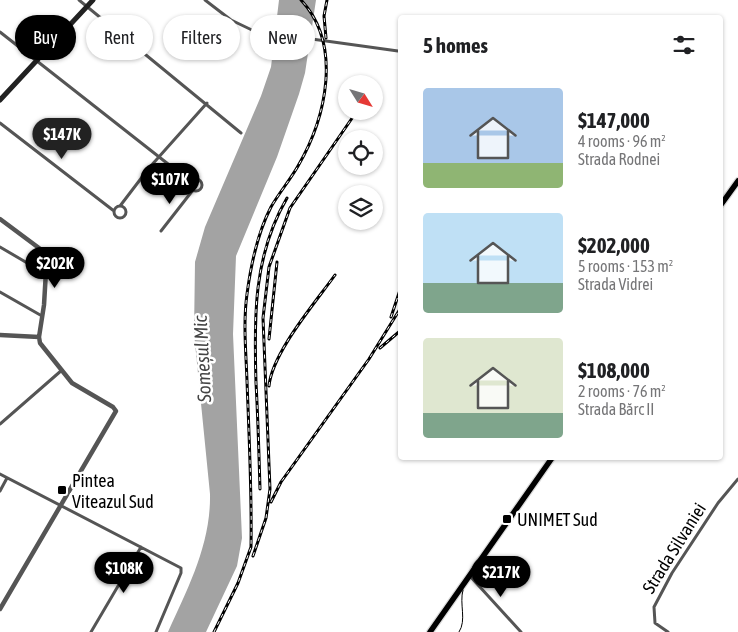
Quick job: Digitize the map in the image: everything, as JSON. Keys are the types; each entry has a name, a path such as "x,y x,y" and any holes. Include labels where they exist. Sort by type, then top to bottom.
{"main road":[{"path":"0,100 93,0"},
{"path":"723,202 738,181"},
{"path":"430,632 551,460"}],"street":[{"path":"79,0 207,103 241,133"},
{"path":"204,0 231,20 254,31 398,51"},
{"path":"0,32 191,182 193,190"},
{"path":"114,211 120,206 124,198 158,156 207,103"},
{"path":"0,123 114,211 117,217 124,216 126,210 120,206"},
{"path":"191,182 196,179 202,184 199,190 193,190"},
{"path":"161,231 193,190"},
{"path":"0,219 47,254 40,343 77,386 113,407 116,411 0,609"},
{"path":"0,247 46,274"},
{"path":"0,292 43,316"},
{"path":"0,335 39,337"},
{"path":"0,424 62,370"},
{"path":"0,474 180,567 182,573 156,632"},
{"path":"0,490 7,478"},
{"name":"Strada Silvaniei","path":"668,632 655,622 654,607 690,543 718,503 738,479"},
{"path":"91,632 141,547"},
{"path":"469,575 521,632"}],"water":[{"path":"279,0 316,0 314,15 277,15"},
{"name":"Someșul Mic","path":"272,60 307,60 299,94 277,157 236,256 233,334 242,538 237,566 206,632 168,632 197,565 207,530 209,512 210,494 194,333 195,262 205,227 261,96"}],"tram line":[{"path":"723,205 738,184"},
{"path":"432,632 552,460"},
{"path":"459,632 463,617 463,590"}],"railway":[{"path":"214,632 238,583 251,547 251,485 245,327 247,294 253,260 258,238 271,207 295,171 308,147 316,126 326,82 326,60 322,38 314,18 301,0"},
{"path":"326,38 324,16 327,0"},
{"path":"253,556 266,518 270,489 263,318 269,267 290,208 351,120"},
{"path":"260,489 255,359 258,288 268,242 287,198"},
{"path":"269,339 277,262"},
{"path":"269,386 272,373 286,344 335,275"},
{"path":"391,317 398,296"},
{"path":"271,502 281,482 369,359 398,312"},
{"path":"380,348 398,333"}],"place":[{"name":"Pintea Viteazul Sud","path":"62,490"},
{"name":"UNIMET Sud","path":"507,519"}]}
